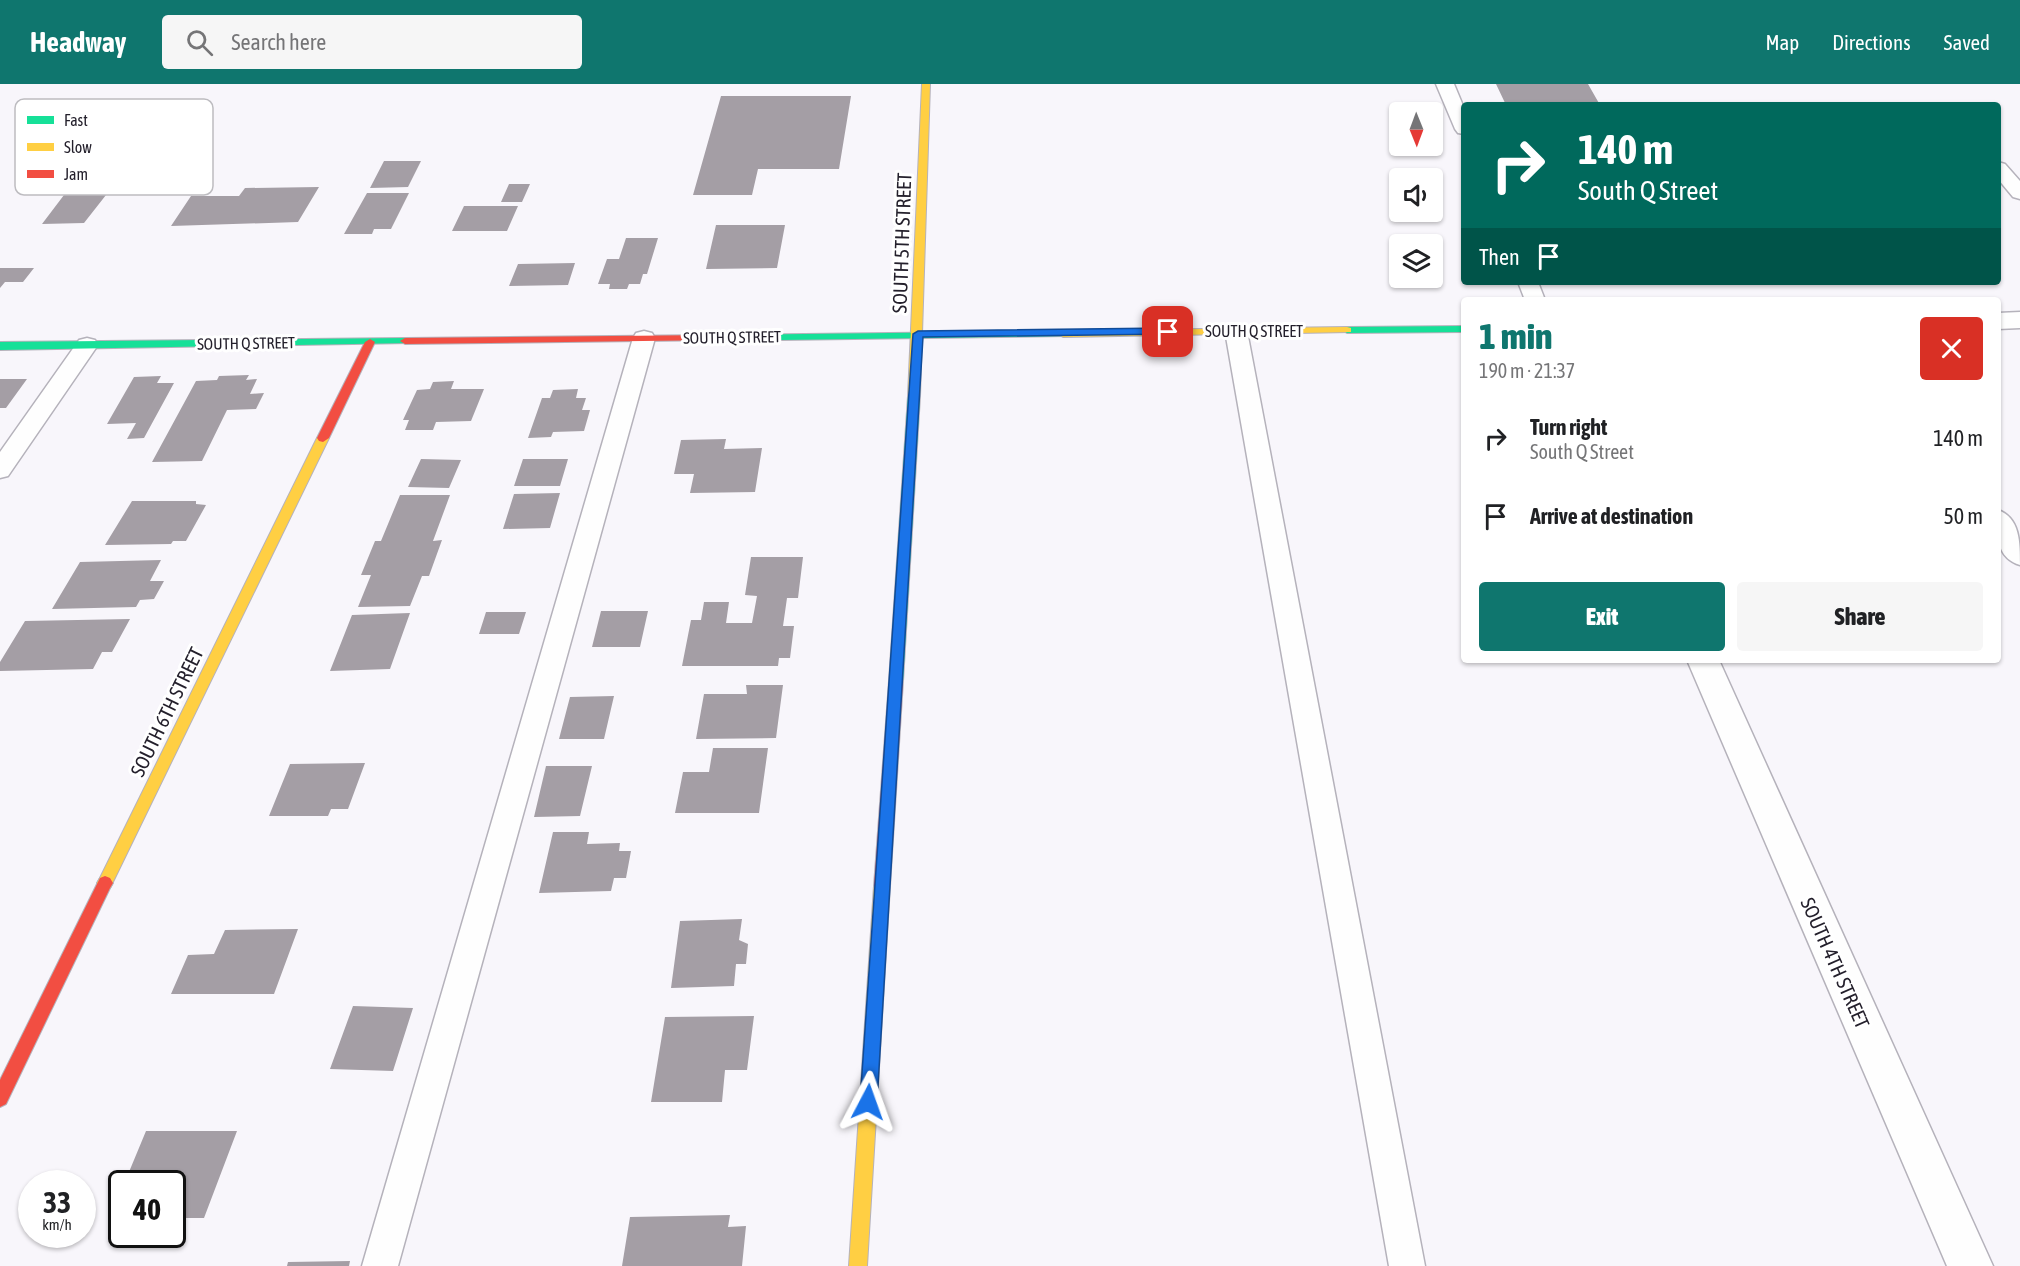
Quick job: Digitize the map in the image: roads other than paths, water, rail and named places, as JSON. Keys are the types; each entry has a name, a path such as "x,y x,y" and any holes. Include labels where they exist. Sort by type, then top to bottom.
{"street":[{"name":"SOUTH 5TH STREET","path":"858,1266 918,334 926,84"},
{"path":"2001,321 2020,320"},
{"name":"SOUTH Q STREET","path":"0,346 1461,329"},
{"name":"SOUTH 6TH STREET","path":"0,1098 370,342"},
{"path":"2001,525 2020,553"},
{"name":"SOUTH 4TH STREET","path":"1704,663 1970,1266"}],"lane":[{"path":"1445,84 1461,122"},
{"path":"2001,171 2020,193"},
{"path":"1236,331 1407,1266"},
{"path":"381,1266 644,338"},
{"path":"0,470 87,345"}]}
